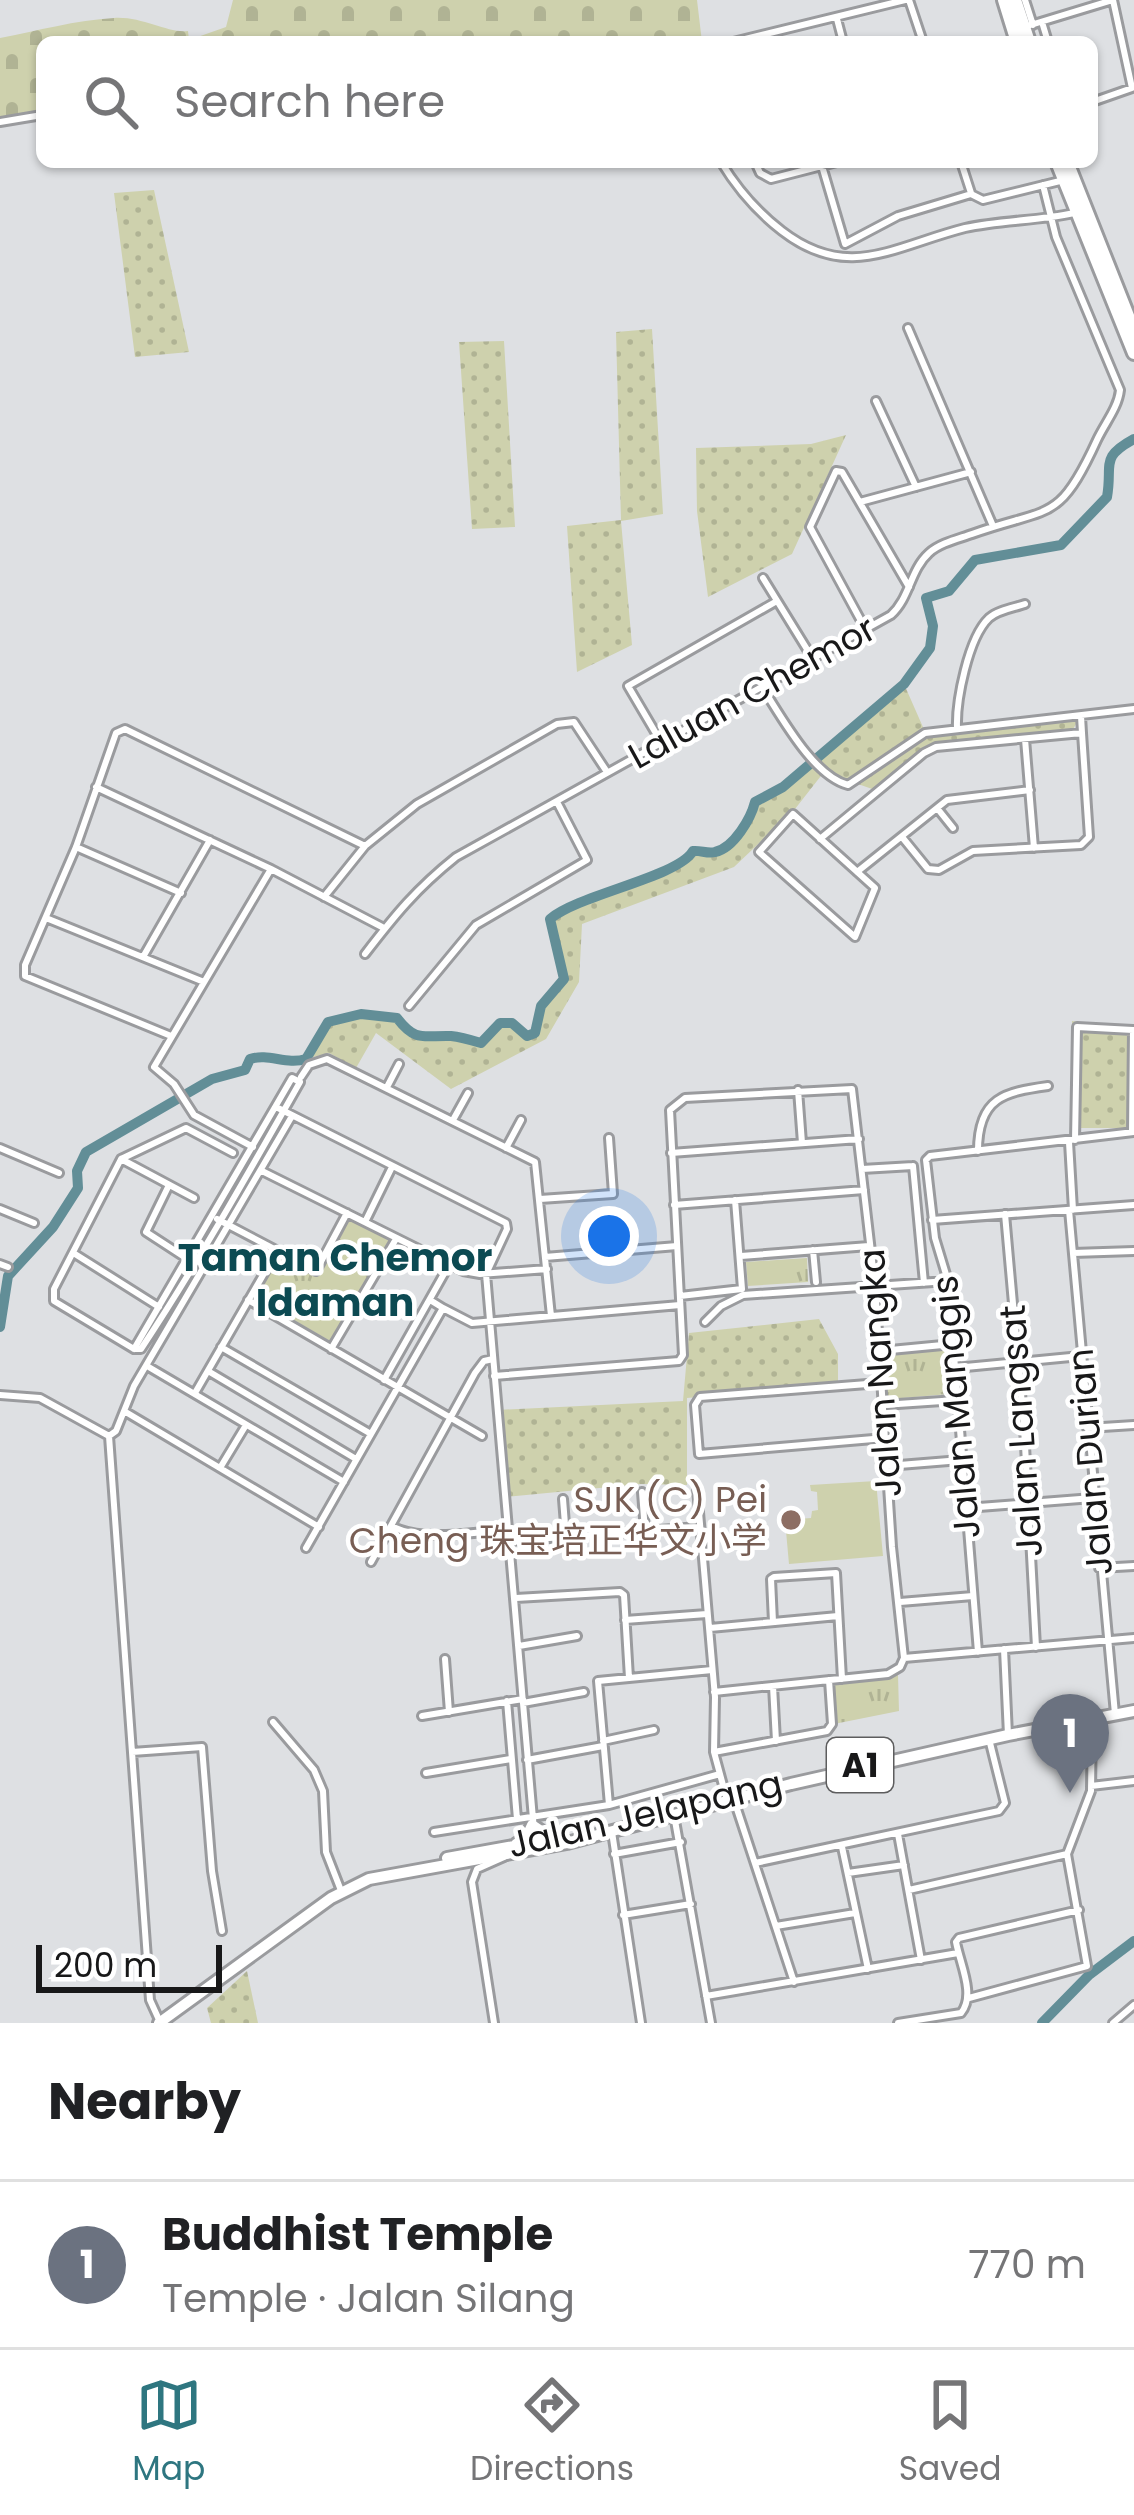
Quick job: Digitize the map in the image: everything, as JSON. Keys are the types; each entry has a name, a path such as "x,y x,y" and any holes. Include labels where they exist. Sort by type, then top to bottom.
{"highway":[{"path":"1008,2 1017,26 1028,33"},
{"path":"1059,168 1134,331"},
{"path":"1068,168 1134,353"}],"main road":[{"name":"Jalan Jelapang","path":"250,1955 352,1886 988,1737 1134,1709"},
{"name":"Jalan Jelapang","path":"1008,1733 1115,1712"},
{"name":"Jalan Jelapang","path":"160,2022 340,1888 389,1870 567,1844 730,1797"},
{"path":"510,1850 526,1838 531,1821 553,1839"},
{"path":"421,1869 526,1849 536,1842 567,1844"}],"street":[{"path":"783,36 907,0 921,36"},
{"path":"1025,0 1028,33 1113,0 1132,88 1098,100"},
{"path":"836,20 841,36"},
{"path":"1123,46 1134,44"},
{"path":"0,122 36,116"},
{"path":"726,168 746,199 779,228 814,253 839,259 865,258 987,224 1080,211"},
{"path":"758,168 771,179 814,168"},
{"path":"823,168 845,244 906,213 971,194 983,200 1064,180"},
{"path":"964,168 971,194"},
{"path":"1043,185 1050,216"},
{"name":"Laluan Chemor","path":"365,954 382,927 456,857 866,630 902,606 931,551 994,526 1044,514 1069,492 1118,405 1119,382 1050,216"},
{"path":"908,328 994,526"},
{"path":"876,401 916,487"},
{"path":"866,630 810,527 836,471 842,472 909,587"},
{"path":"860,502 971,472"},
{"path":"763,578 813,659"},
{"path":"661,742 628,686 777,602"},
{"path":"957,728 956,701 982,627 992,615 1025,604"},
{"path":"762,687 805,750 834,780 848,785 925,734 1134,709"},
{"path":"902,837 928,869 940,870 964,852 1082,845 1089,837 1081,716"},
{"path":"324,897 365,846 435,792 556,724 574,722 608,772"},
{"path":"171,1036 25,976 25,965 76,847 116,733 125,729 365,846"},
{"path":"820,839 936,747 1082,733"},
{"path":"1025,739 1034,848"},
{"path":"96,787 382,927"},
{"path":"857,872 956,797 1030,790"},
{"path":"409,1006 476,925 587,860 557,802"},
{"path":"937,808 953,829"},
{"path":"793,814 820,839 875,888 855,938 760,852 793,814"},
{"path":"143,957 210,840"},
{"path":"76,847 181,893"},
{"path":"253,1147 201,1120 175,1084 156,1072 156,1063 271,869"},
{"path":"45,918 204,982"},
{"name":"Jalan Durian","path":"1115,1712 1072,1253 1077,1027 1132,1030 1133,1132"},
{"path":"233,1153 186,1128 121,1159 52,1294 59,1306 134,1349 162,1310 298,1079 310,1065 327,1059 536,1162 551,1316"},
{"path":"386,1088 399,1064"},
{"path":"978,1151 985,1121 998,1096 1048,1086"},
{"name":"Jalan Nangka","path":"798,1090 852,1089 875,1286 904,1658"},
{"path":"494,1376 679,1361 683,1355 670,1111 677,1102 798,1090 802,1143"},
{"path":"453,1120 468,1093"},
{"path":"280,1109 506,1223 486,1274 536,1842"},
{"path":"217,1219 253,1147 280,1109"},
{"path":"109,1436 292,1116"},
{"path":"506,1148 521,1120"},
{"path":"862,1169 914,1166 926,1163 930,1156 1133,1132"},
{"path":"540,1199 613,1195 609,1138"},
{"path":"671,1153 859,1139"},
{"path":"0,1148 59,1173"},
{"path":"121,1159 194,1198"},
{"name":"Jalan Manggis","path":"926,1163 932,1220 948,1281 978,1652"},
{"path":"914,1166 923,1283"},
{"path":"365,1222 392,1167"},
{"path":"262,1171 463,1271 547,1269"},
{"path":"169,1184 146,1232 191,1261"},
{"path":"674,1205 864,1190"},
{"path":"430,1300 467,1322 680,1301 742,1289 735,1200"},
{"path":"932,1220 1134,1205"},
{"path":"0,1209 34,1223"},
{"path":"217,1219 316,1270 347,1214"},
{"name":"Jalan Langsat","path":"1005,1214 1036,1647"},
{"path":"332,1349 396,1239"},
{"path":"545,1258 677,1246"},
{"path":"741,1256 871,1246"},
{"path":"195,1393 277,1250"},
{"path":"813,1250 816,1282"},
{"path":"1072,1253 1134,1251"},
{"path":"75,1255 162,1310"},
{"path":"384,1379 449,1265"},
{"path":"705,1322 721,1306 743,1295 948,1281"},
{"path":"248,1300 482,1436"},
{"path":"306,1548 442,1308"},
{"path":"880,1351 953,1344"},
{"path":"221,1347 371,1434"},
{"path":"955,1368 1082,1356"},
{"path":"371,1562 480,1364 494,1359"},
{"path":"147,1366 344,1482"},
{"path":"208,1371 356,1459"},
{"path":"882,1383 695,1400 698,1454 885,1438"},
{"path":"0,1395 40,1398 109,1436"},
{"path":"883,1405 957,1400"},
{"path":"124,1411 319,1526"},
{"path":"220,1468 246,1425"},
{"path":"1088,1428 1134,1425"},
{"path":"109,1436 150,2000 160,2022"},
{"path":"887,1466 962,1460"},
{"path":"697,1489 715,1752 794,1982"},
{"path":"642,1492 645,1531"},
{"path":"966,1508 1094,1498"},
{"path":"563,1499 566,1537"},
{"path":"392,1527 424,1534 508,1530"},
{"path":"509,1541 700,1527"},
{"path":"1099,1568 1134,1566"},
{"path":"773,1622 774,1577 836,1573 842,1679"},
{"path":"516,1598 624,1594 629,1678"},
{"path":"900,1602 973,1596"},
{"path":"625,1620 707,1614"},
{"path":"709,1629 838,1616"},
{"path":"519,1646 577,1636"},
{"path":"714,1692 888,1674 904,1658 1134,1638"},
{"path":"1004,1649 1008,1733"},
{"path":"445,1659 449,1712"},
{"path":"609,1805 598,1681 712,1670"},
{"path":"715,1752 827,1731 832,1724 830,1680"},
{"path":"773,1686 776,1741"},
{"path":"422,1717 584,1692"},
{"path":"507,1701 517,1819"},
{"path":"969,1998 1087,1966 1067,1854 1091,1786 1092,1718"},
{"path":"273,1723 314,1770 323,1791 326,1852 340,1888"},
{"path":"527,1760 654,1730"},
{"path":"755,1863 1003,1808 988,1737"},
{"path":"132,1753 202,1747 222,1930"},
{"path":"426,1773 512,1759"},
{"path":"434,1832 531,1821 720,1774"},
{"path":"1091,1786 1134,1781"},
{"path":"674,1815 711,2023"},
{"path":"612,1832 641,2023"},
{"path":"898,1834 921,1960"},
{"path":"614,1853 681,1842"},
{"path":"842,1847 868,1969"},
{"path":"472,1882 477,1869 510,1850"},
{"path":"909,1890 1067,1854"},
{"path":"848,1873 904,1864"},
{"path":"438,1867 465,1870 472,1882 494,2023"},
{"path":"623,1915 692,1904"},
{"path":"898,2023 961,2013 969,1998 959,1937 1079,1910"},
{"path":"776,1926 856,1912"},
{"path":"706,1996 958,1953"},
{"path":"1113,2023 1134,2005"}],"green space":[{"path":"233,0 697,0 701,36 200,36 226,27"},
{"path":"124,18 188,31 189,36 36,36 36,116 0,122 0,38"},
{"path":"154,190 189,352 135,357 114,193"},
{"path":"652,329 663,514 621,521 632,645 577,672 567,526 621,520 616,332"},
{"path":"504,341 515,527 472,529 459,342"},
{"path":"846,435 792,554 708,597 697,511 696,448 811,444"},
{"path":"904,684 926,734 1080,717 1072,731 936,746 875,790 824,772 795,809 734,867 582,924 579,982 546,1039 451,1089 376,1033 356,1068 329,1053 306,1059 328,1022 348,1015 397,1018 415,1034 481,1043 500,1023 512,1023 527,1035 535,1033 541,1006 564,979 550,919 669,870 693,851 715,852 750,820 755,802 783,787"},
{"path":"1072,1021 1129,1028 1127,1128 1072,1128"},
{"path":"348,1215 390,1239 330,1341 252,1296 278,1254 316,1273"},
{"path":"807,1258 808,1282 748,1286 746,1262"},
{"path":"819,1319 838,1354 838,1385 687,1398 687,1485 641,1484 506,1497 497,1410 683,1401 689,1333"},
{"path":"946,1350 949,1394 891,1399 887,1395 884,1358 889,1354"},
{"path":"876,1481 883,1556 789,1564 785,1520 811,1518 812,1511 818,1510 817,1492 810,1485"},
{"path":"898,1675 899,1711 834,1724 834,1684"},
{"path":"247,1971 258,2023 211,2023 207,2008"}],"waterway":[{"path":"0,1327 8,1276 53,1227 78,1188 77,1171 86,1152 212,1079 245,1070 250,1059 306,1059 328,1022 361,1014 397,1018 421,1036 481,1043 500,1023 512,1023 527,1036 535,1033 541,1006 564,979 550,919 583,901 669,869 693,851 712,852 729,845 746,824 755,802 783,787 904,684 930,648 933,626 926,598 949,591 975,560 1061,545 1107,497 1112,457 1134,439"},
{"path":"1042,2023 1089,1975 1134,1941"}],"place":[{"name":"SJK (C) Pei Cheng 珠宝培正华文小学","path":"791,1520"},
{"name":"Buddhist Temple","path":"1070,1793"}],"district":[{"name":"Taman Chemor Idaman","path":"335,1280"}]}
